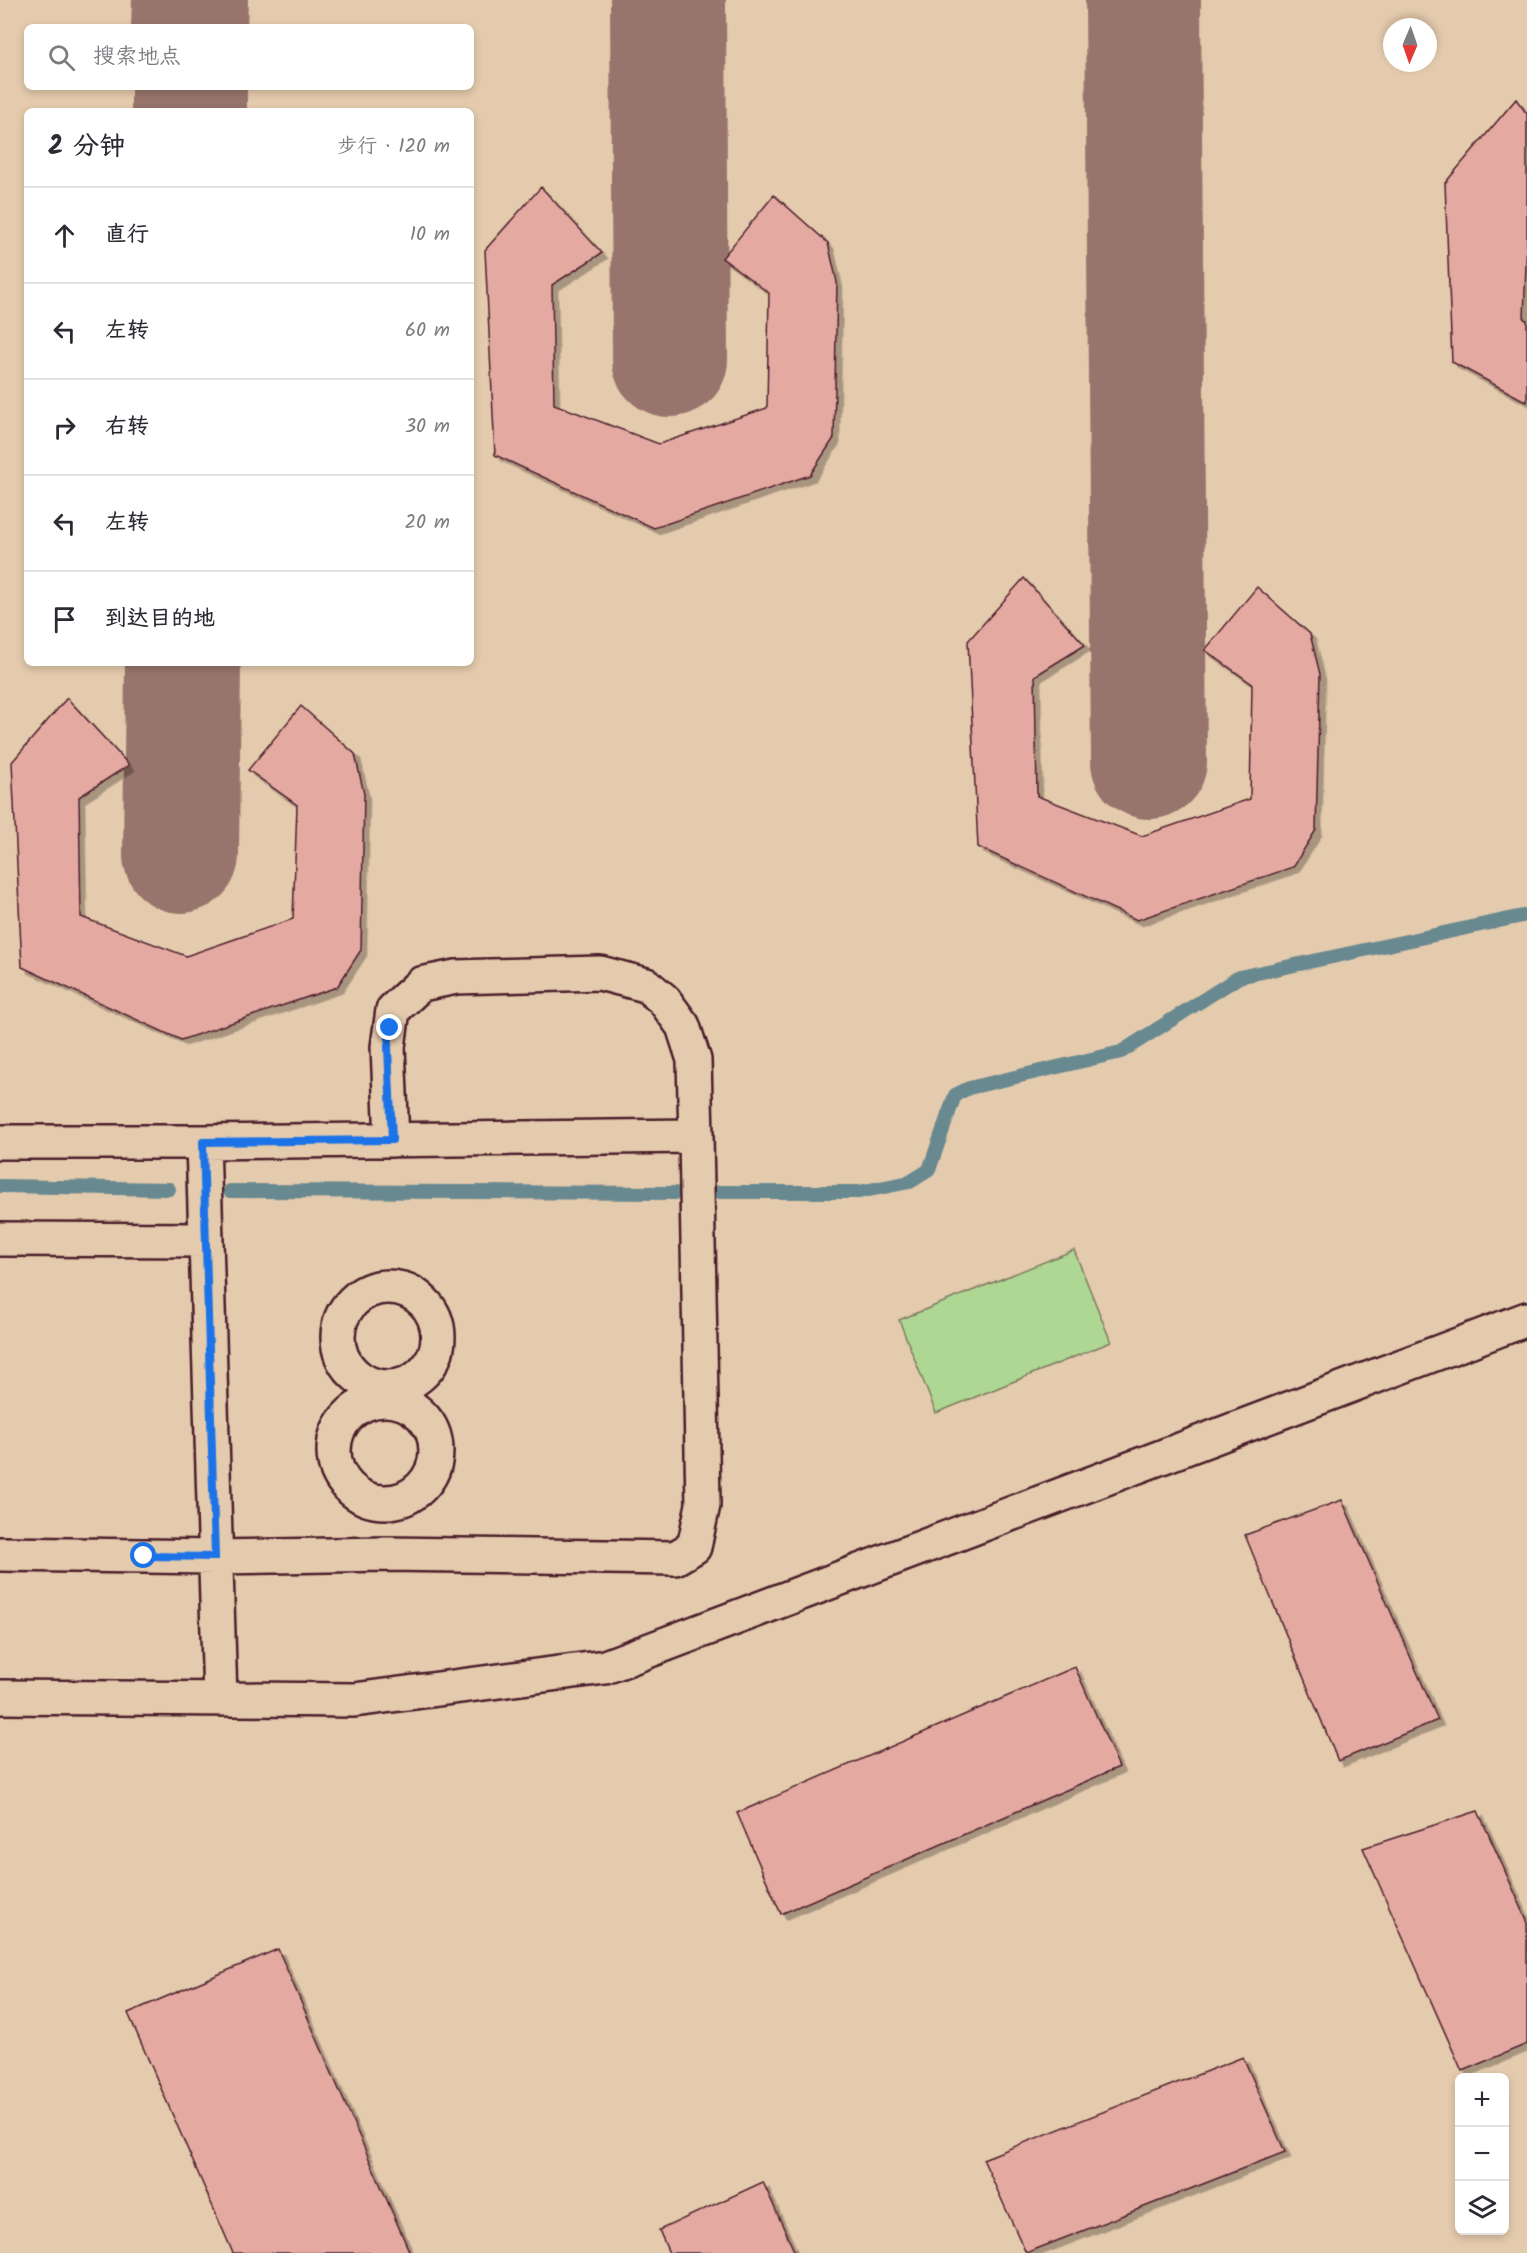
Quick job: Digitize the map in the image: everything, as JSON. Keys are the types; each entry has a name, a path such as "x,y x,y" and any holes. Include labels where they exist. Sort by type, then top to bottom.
{"street":[{"path":"0,1554 215,1557 385,1554 675,1558 694,1547 703,1504 694,1060 683,1026 664,1000 646,985 600,974 456,977 421,984 393,1010 388,1047 392,1140"},
{"path":"0,1142 696,1136"},
{"path":"203,1142 220,1699"},
{"path":"0,1239 206,1240"},
{"path":"0,1697 354,1701 605,1667 1527,1319"},
{"path":"387,1392 418,1411 429,1423 435,1437 437,1453 430,1476 414,1494 399,1500 384,1502 353,1491 342,1479 335,1464 333,1448 337,1432 346,1418 358,1408 387,1392"},
{"path":"384,1502 385,1554"}],"green space":[{"path":"1074,1250 1111,1342 936,1413 899,1320"}],"building":[{"path":"1516,99 1527,114 1524,319 1527,320 1527,402 1452,362 1445,183"},
{"path":"541,187 602,253 552,285 554,404 659,444 767,408 769,293 722,258 774,195 828,243 837,282 834,438 810,475 654,528 495,455 485,250"},
{"path":"1024,578 1085,645 1035,676 1037,796 1142,836 1250,799 1252,684 1205,650 1257,587 1310,634 1320,674 1316,830 1293,867 1137,920 978,847 968,641"},
{"path":"67,698 129,765 79,797 81,917 186,956 293,919 297,805 248,770 301,706 355,754 364,794 361,950 337,987 181,1040 22,967 12,762"},
{"path":"1342,1500 1438,1720 1338,1761 1245,1535"},
{"path":"1075,1667 1119,1767 781,1914 737,1813"},
{"path":"1478,1811 1527,1920 1527,2044 1462,2071 1363,1848"},
{"path":"278,1949 410,2253 233,2253 128,2013"},
{"path":"1243,2057 1285,2152 1026,2253 983,2159"},
{"path":"763,2182 795,2253 669,2253 659,2230"}],"waterway":[{"path":"720,1192 859,1192 910,1182 929,1170 955,1095 969,1088 1121,1052 1239,977 1527,915"},
{"path":"0,1186 169,1189"},
{"path":"230,1191 675,1193"}],"taxiway":[{"path":"189,24 190,0"},
{"path":"668,0 670,359"},
{"path":"1143,0 1149,761"},
{"path":"189,90 189,108"},
{"path":"181,855 183,666"}],"route":[{"path":"144,1556 215,1557 203,1142 392,1140 388,1047 390,1028"}]}
